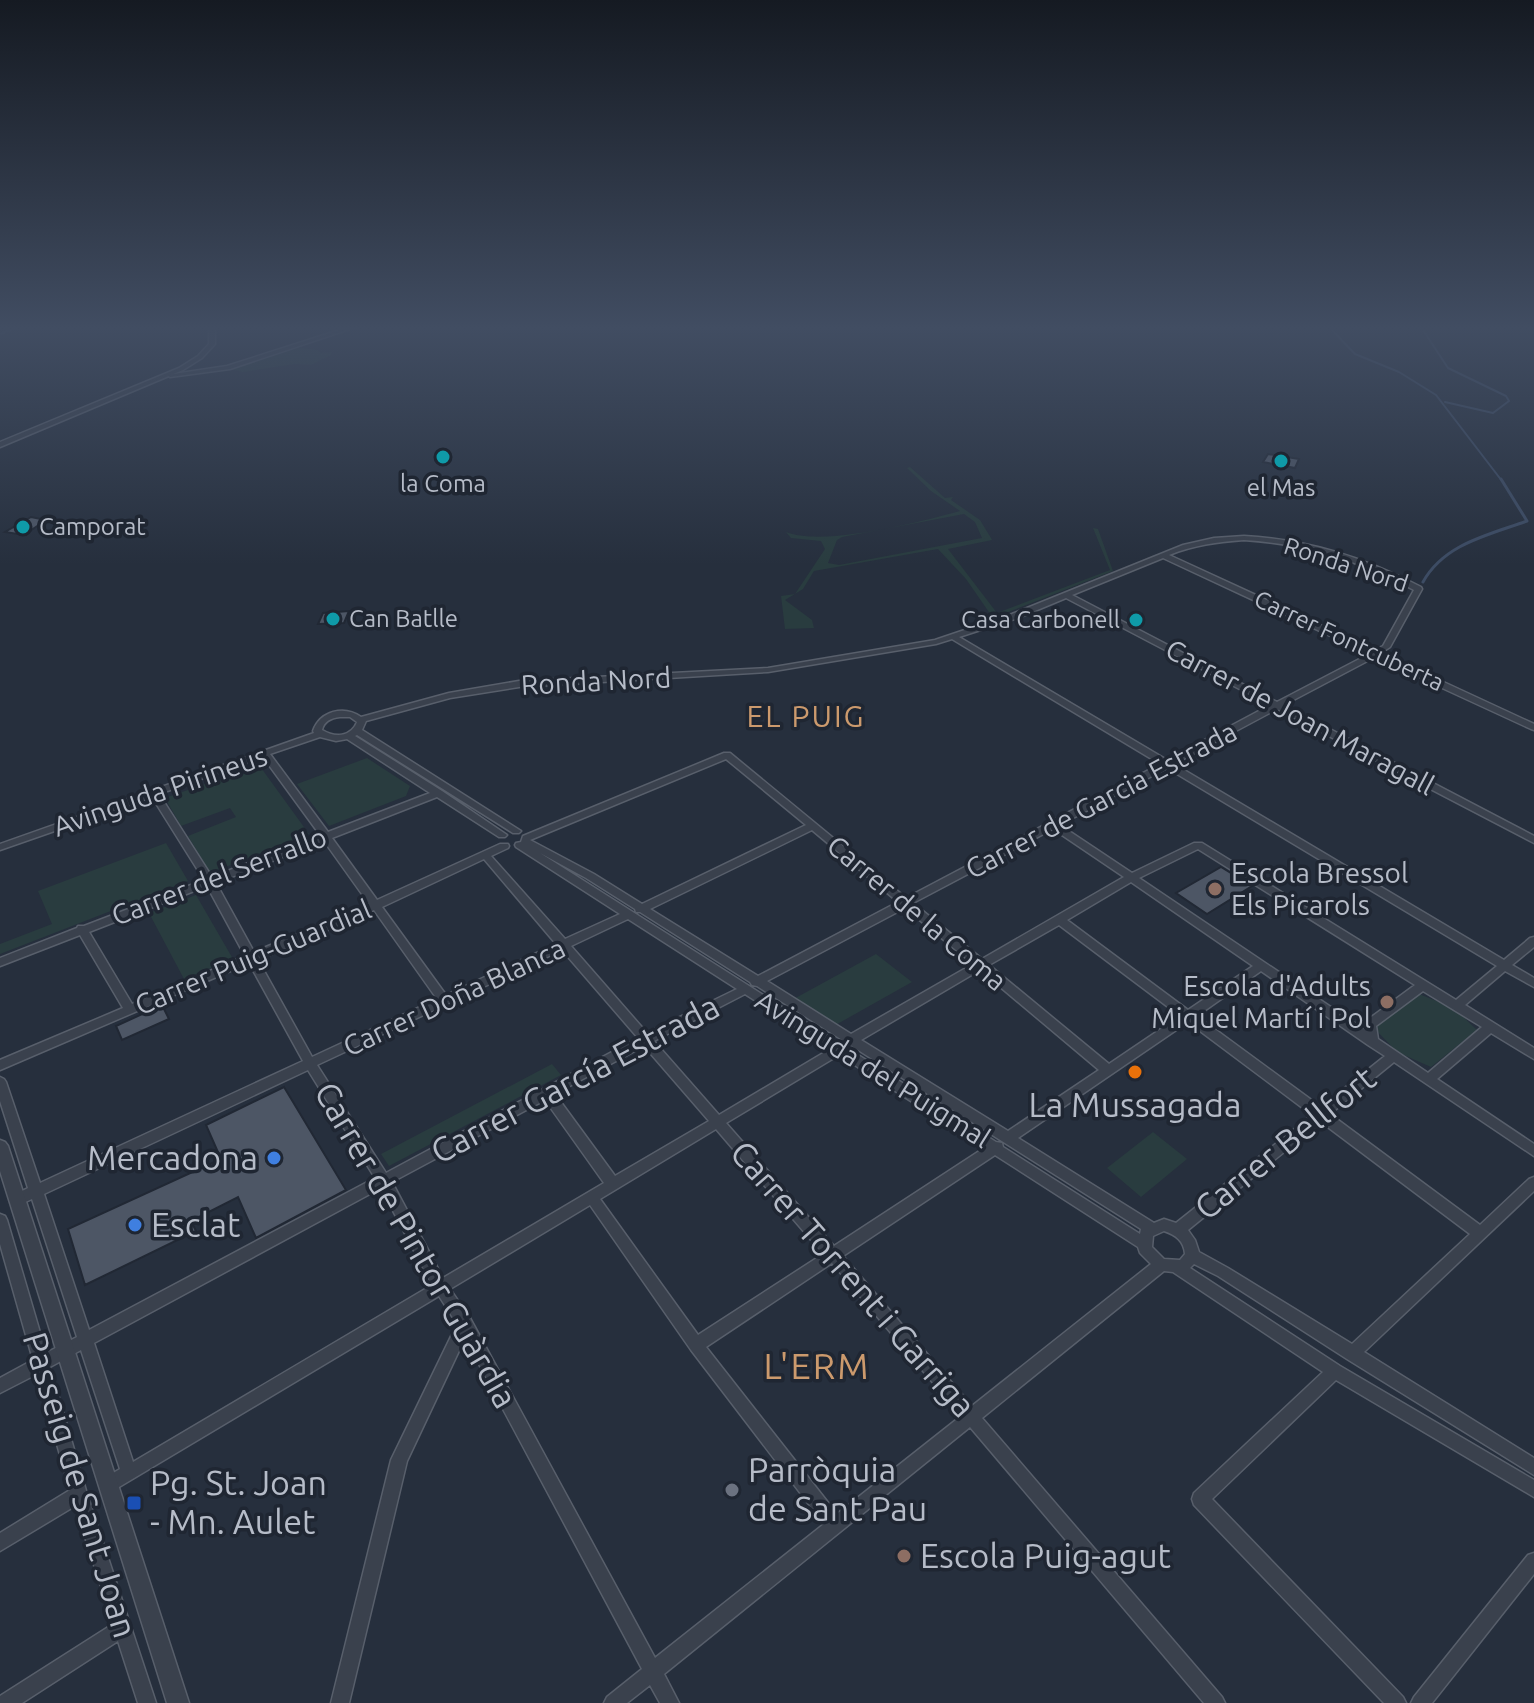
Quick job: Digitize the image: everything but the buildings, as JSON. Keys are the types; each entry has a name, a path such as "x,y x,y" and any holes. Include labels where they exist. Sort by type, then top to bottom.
{"street":[{"path":"0,445 89,406"},
{"name":"Ronda Nord","path":"319,734 318,724 332,715 352,714 362,719 449,696 519,684 730,673 868,659 956,639 1070,597 1166,556 1218,542 1272,542 1312,550 1418,589"},
{"name":"Carrer Fontcuberta","path":"1166,556 1534,727"},
{"name":"Carrer de Garcia Estrada","path":"751,985 1376,653 1386,647 1418,589"},
{"name":"Carrer de Joan Maragall","path":"1070,597 1534,840"},
{"path":"956,639 1534,983"},
{"path":"319,734 335,738 353,734 363,724 362,719"},
{"name":"Avinguda Pirineus","path":"0,847 319,734"},
{"path":"353,734 503,841 524,841"},
{"path":"353,734 516,831 503,841"},
{"path":"265,754 328,835 374,906 444,1000"},
{"name":"Carrer de la Coma","path":"524,841 727,755 1108,1070"},
{"name":"Carrer de Pintor Guàrdia","path":"154,793 209,880 311,1065 384,1181 440,1286 465,1323 670,1703"},
{"name":"Carrer del Serrallo","path":"0,962 439,793"},
{"path":"1054,825 1534,1151"},
{"name":"Carrer Doña Blanca","path":"17,1200 311,1065 812,826"},
{"name":"Avinguda del Puigmal","path":"516,831 524,833 524,841 590,876 635,911 1003,1143 1151,1228"},
{"name":"Carrer Puig-Guardial","path":"0,1065 487,857 503,841"},
{"path":"109,1485 846,1044 1131,878 1198,845 1534,1054"},
{"name":"Carrer Torrent i Garriga","path":"487,857 834,1256 1216,1703"},
{"path":"1060,920 1481,1234"},
{"path":"82,929 129,1009"},
{"path":"1456,1006 1534,941"},
{"path":"696,1345 1003,1143 1260,967"},
{"name":"Carrer García Estrada","path":"0,1386 751,985"},
{"path":"1372,1042 1370,1024 1423,985"},
{"path":"1429,1079 1490,1027"},
{"name":"Carrer Bellfort","path":"1178,1230 1393,1056"},
{"name":"Passeig de Sant Joan","path":"0,1082 129,1473"},
{"path":"547,1093 612,1183"},
{"name":"Avinguda del Puigmal","path":"1003,1143 1143,1243"},
{"path":"0,1146 178,1703"},
{"path":"1352,1354 1534,1183"},
{"path":"591,1196 696,1345 834,1524"},
{"name":"Passeig de Sant Joan","path":"0,1220 79,1494 147,1703"},
{"path":"1192,1256 1190,1242 1178,1230 1164,1225 1151,1228 1143,1243 1149,1255 1335,1371 1534,1489"},
{"path":"613,1703 971,1416 1169,1266 1183,1266 1192,1256"},
{"path":"1192,1256 1534,1467"},
{"path":"340,1703 399,1460 465,1323"},
{"path":"1335,1371 1200,1499 1397,1703"},
{"path":"0,1543 79,1494"},
{"path":"1420,1703 1534,1561"},
{"path":"6,1703 123,1628"}],"shaded area":[{"path":"910,467 945,498 953,497 951,500 980,520 991,538 948,549 997,613 1110,570 1093,528 1098,529 1113,571 993,618 966,579 938,549 814,571 803,589 795,594 825,549 821,541 791,538 786,532 802,536 847,535 960,511 931,491 907,468","holes":["964,514 975,522 982,538 839,565 828,563 837,540 842,537"]},
{"path":"795,594 785,600 812,620 814,628 785,629 781,596"},
{"path":"367,758 410,786 406,796 329,826 297,784"},
{"path":"259,765 309,834 210,873 188,836 236,817 230,808 181,826 165,798"},
{"path":"166,843 188,881 0,954 0,944 52,924 38,891"},
{"path":"196,895 233,959 184,979 149,913"},
{"path":"876,954 912,982 832,1027 790,1001"},
{"path":"1419,994 1454,1008 1477,1030 1431,1067 1397,1052 1374,1028"},
{"path":"552,1064 561,1075 389,1166 381,1154"},
{"path":"1153,1132 1187,1159 1141,1197 1107,1168"}],"waterway":[{"path":"1445,406 1502,481"},
{"path":"1465,406 1493,413 1502,406"},
{"path":"1423,582 1443,558 1468,542 1527,521 1501,479"}],"place":[{"name":"la Coma","path":"443,457"},
{"name":"el Mas","path":"1281,461"},
{"name":"Camporat","path":"23,527"},
{"name":"Can Batlle","path":"333,619"},
{"name":"Casa Carbonell","path":"1136,620"},
{"name":"Escola Bressol Els Picarols","path":"1215,889"},
{"name":"Escola d'Adults Miquel Martí i Pol","path":"1387,1002"},
{"name":"La Mussagada","path":"1135,1072"},
{"name":"Mercadona","path":"274,1158"},
{"name":"Esclat","path":"135,1225"},
{"name":"Parròquia de Sant Pau","path":"732,1490"},
{"name":"Pg. St. Joan - Mn. Aulet","path":"134,1503"},
{"name":"Escola Puig-agut","path":"904,1556"}],"district":[{"name":"EL PUIG","path":"806,717"},
{"name":"L'ERM","path":"817,1366"}]}
